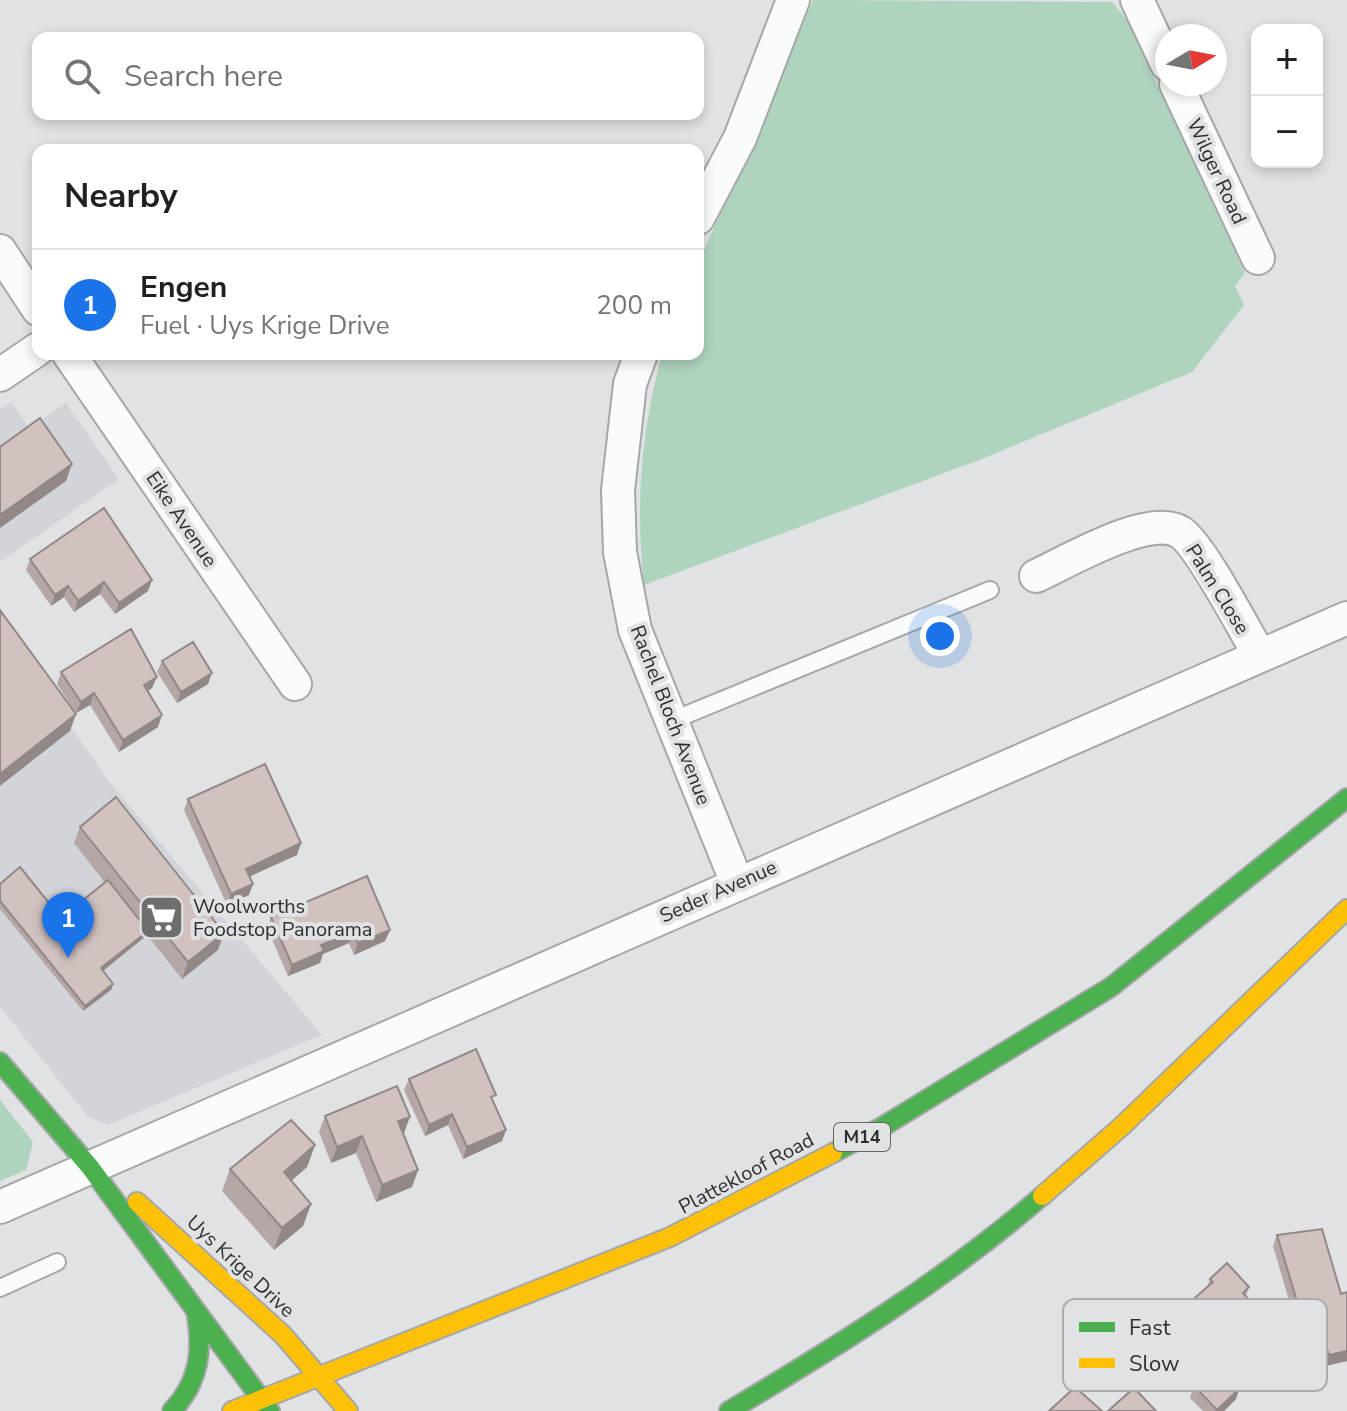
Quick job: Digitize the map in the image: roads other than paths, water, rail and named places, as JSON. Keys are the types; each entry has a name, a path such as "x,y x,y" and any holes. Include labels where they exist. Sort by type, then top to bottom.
{"main road":[{"name":"Plattekloof Road","path":"232,1411 266,1406 321,1377 670,1237 882,1127 1111,987 1347,798"},
{"path":"729,1411 840,1345 985,1245 1122,1126 1347,909"},
{"name":"Uys Krige Drive","path":"0,1062 90,1167 266,1406"},
{"name":"Uys Krige Drive","path":"90,1167 163,1223 283,1335 348,1411"},
{"path":"172,1411 189,1392 198,1372 202,1351 196,1311"}],"street":[{"path":"704,207 740,138 793,0"},
{"path":"1137,0 1155,38"},
{"name":"Wilger Road","path":"1182,96 1258,258"},
{"path":"0,251 32,300"},
{"path":"0,375 32,353"},
{"name":"Eike Avenue","path":"73,360 295,684"},
{"name":"Rachel Bloch Avenue","path":"639,360 630,384 618,490 620,552 635,630 737,883"},
{"name":"Palm Close","path":"1036,576 1134,531 1157,527 1180,531 1195,549 1260,656"},
{"name":"Seder Avenue","path":"0,1207 1347,618"}],"lane":[{"path":"671,721 990,590"},
{"path":"0,1288 57,1262"}],"place":[{"name":"Woolworths Foodstop Panorama","path":"162,917"},
{"name":"Engen","path":"68,958"}]}
